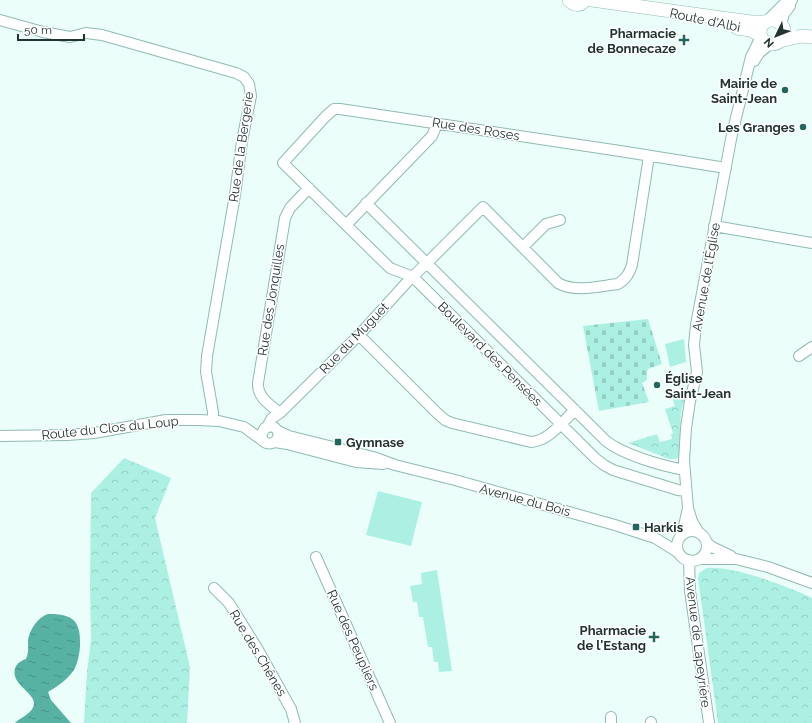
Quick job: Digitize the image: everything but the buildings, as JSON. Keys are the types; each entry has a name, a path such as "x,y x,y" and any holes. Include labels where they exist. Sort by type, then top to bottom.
{"main road":[{"path":"569,0 578,5 586,0"},
{"name":"Route d'Albi","path":"592,0 750,22 766,21"},
{"name":"Route d'Albi","path":"649,8 750,30 768,39"},
{"path":"768,39 761,26 766,21 777,21 782,25 812,33"},
{"path":"768,39 783,34 782,25"},
{"path":"768,39 802,36 812,37"}],"street":[{"path":"766,21 787,2 792,0"},
{"path":"782,25 784,14 791,5 792,0"},
{"name":"Rue de la Bergerie","path":"0,20 43,32 70,37 86,33 102,35 236,73 244,77 249,84 251,96 242,141 235,195 207,356 206,372 215,420"},
{"name":"Avenue de l'Église","path":"699,533 692,522 688,508 684,450 690,401 697,372 694,346 696,326 732,130 751,57 768,39"},
{"name":"Rue des Roses","path":"309,188 283,163 334,109 726,168"},
{"path":"346,225 432,136 437,124"},
{"path":"560,220 546,224 523,247 558,283 565,287 574,288 618,284 624,280 630,273 632,265 649,156"},
{"name":"Boulevard des Pensées","path":"309,188 390,268 413,277 560,424 604,465 613,470 678,490 686,491"},
{"name":"Rue des Jonquilles","path":"280,413 263,398 258,388 258,383 285,218 290,208 309,188"},
{"name":"Boulevard des Pensées","path":"366,203 606,441 618,449 667,466 685,470"},
{"name":"Rue du Muguet","path":"271,428 280,413 359,335 408,281 483,207 523,247"},
{"path":"714,226 812,243"},
{"path":"359,335 436,412 445,420 452,423 530,442 538,442 546,438 574,410"},
{"path":"799,356 812,346"},
{"name":"Route du Clos du Loup","path":"0,436 68,435 166,420 215,420 244,427 271,428"},
{"name":"Route du Clos du Loup","path":"244,427 263,440"},
{"path":"271,428 279,437 275,442 268,444 263,440 261,434 271,428"},
{"name":"Avenue du Bois","path":"271,428 289,436 373,457 395,465 584,516 655,538 679,553"},
{"name":"Avenue du Bois","path":"275,442 356,462 395,465"},
{"name":"Avenue de l'Église","path":"681,536 688,508"},
{"path":"694,559 706,550 706,543 703,535 693,531 687,532 681,536 677,544 679,553 683,558 694,559 736,559"},
{"name":"Avenue du Bois","path":"655,538 674,538 681,536"},
{"path":"706,543 736,559 768,567 812,583"},
{"name":"Rue des Peupliers","path":"316,557 390,723"},
{"name":"Avenue de Lapeyrière","path":"694,559 690,591 709,723"},
{"name":"Rue des Chênes","path":"214,588 229,603 257,648 291,709 295,723"}],"green space":[{"path":"648,319 662,364 648,369 647,380 642,383 649,402 599,411 583,326"},
{"path":"684,339 686,362 670,367 665,344"},
{"path":"686,393 681,412 679,456 676,459 669,459 628,443 657,434 660,442 672,439 671,434 673,433 665,409 675,406 672,397"},
{"path":"124,458 171,478 155,518 190,667 187,723 84,723 87,672 91,640 91,493"},
{"path":"378,491 422,502 411,546 366,535"},
{"path":"707,568 718,568 745,573 789,588 812,598 812,723 718,723 698,578 699,573"},
{"path":"437,570 452,671 439,672 438,662 434,662 432,647 428,647 423,617 419,617 417,602 413,602 410,586 422,584 421,573"}],"water":[{"path":"48,614 57,614 70,618 77,625 79,631 80,650 74,670 68,677 48,692 51,700 71,723 15,723 32,710 34,703 30,695 18,682 14,672 16,666 21,661 26,659 28,652 28,640 33,628 41,618"}],"place":[{"name":"Pharmacie de Bonnecaze","path":"684,40"},
{"name":"Mairie de Saint-Jean","path":"785,90"},
{"name":"Les Granges","path":"803,127"},
{"name":"Église Saint-Jean","path":"657,385"},
{"name":"Gymnase","path":"338,442"},
{"name":"Harkis","path":"636,527"},
{"name":"Pharmacie de l'Estang","path":"654,637"}]}
